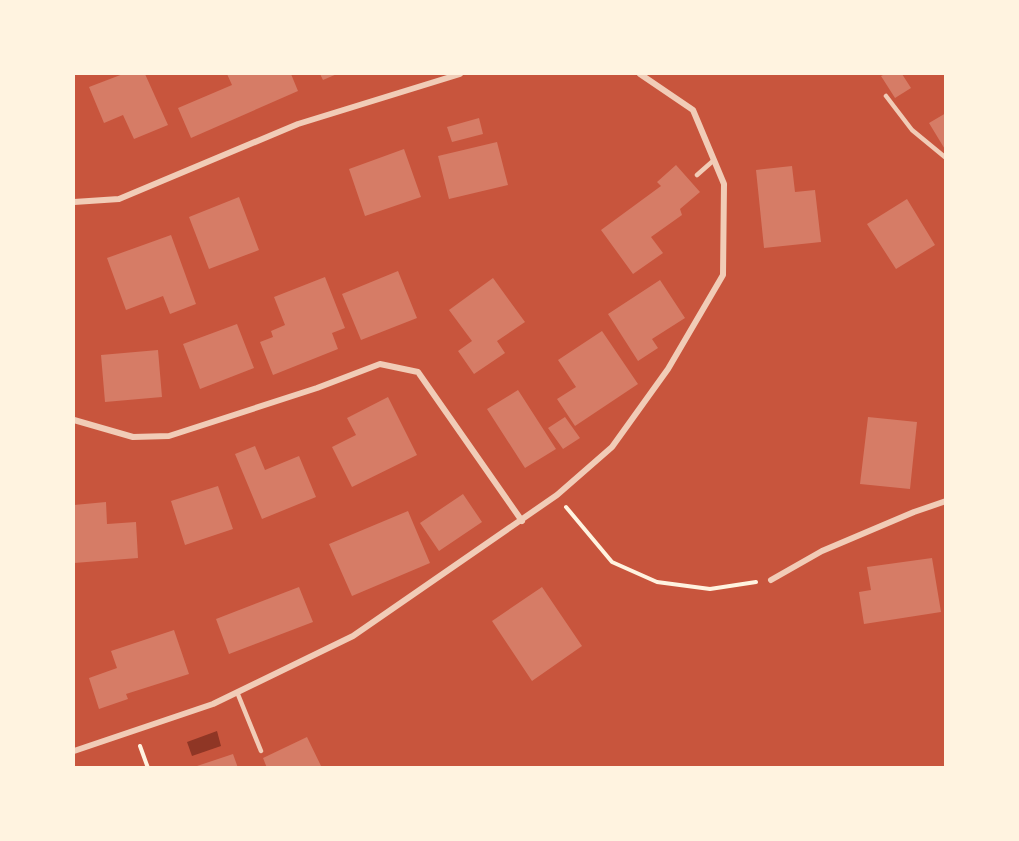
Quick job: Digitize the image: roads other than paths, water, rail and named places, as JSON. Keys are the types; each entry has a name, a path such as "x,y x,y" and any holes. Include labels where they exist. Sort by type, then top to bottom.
{"street":[{"path":"74,202 119,199 298,124 460,74"},
{"path":"74,751 213,704 353,636 522,521 557,495 612,447 668,369 723,275 724,184 693,110 640,74"},
{"path":"74,420 133,437 168,436 317,388 380,364 418,372 522,521"},
{"path":"771,580 822,551 945,501"}],"lane":[{"path":"886,96 912,130 945,159"},
{"path":"697,175 714,160"},
{"path":"237,692 261,751"}]}
